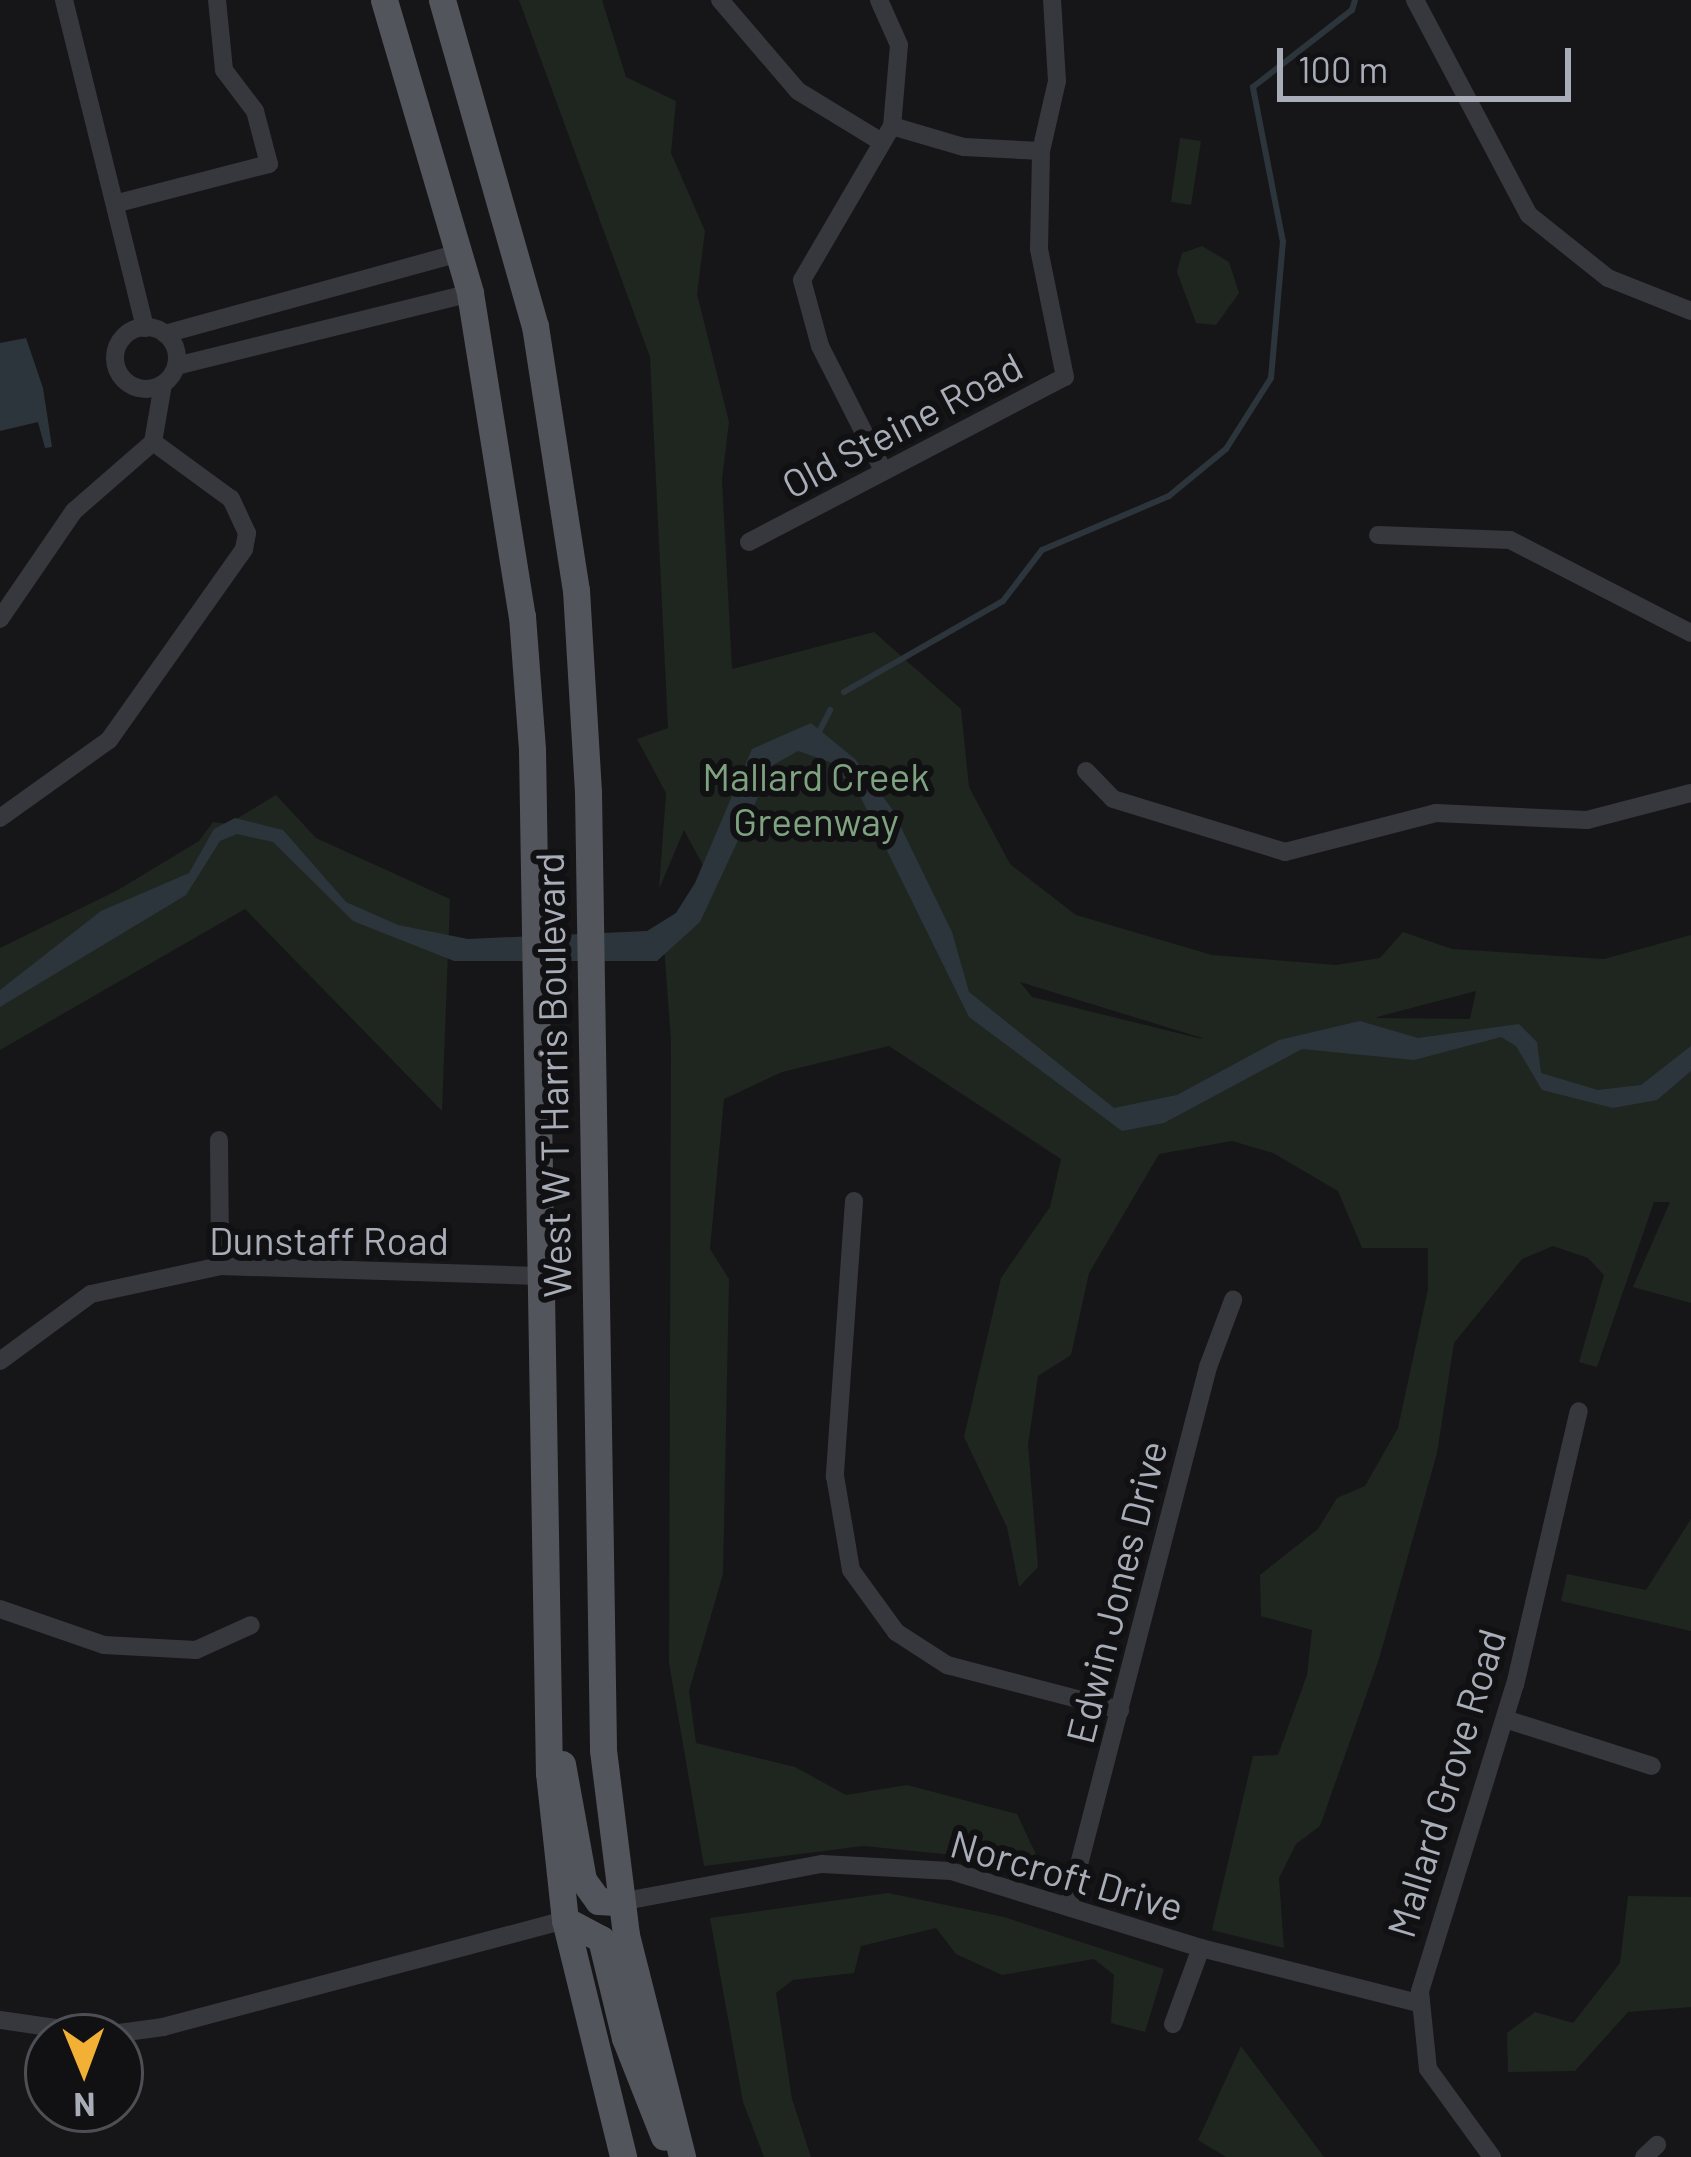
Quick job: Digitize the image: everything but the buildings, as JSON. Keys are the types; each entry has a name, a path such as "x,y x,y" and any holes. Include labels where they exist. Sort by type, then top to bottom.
{"main road":[{"name":"West W T Harris Boulevard","path":"384,0 470,293 514,536 530,714 545,1690 565,1920 623,2157"},
{"name":"West W T Harris Boulevard","path":"442,0 535,326 576,590 589,813 598,1641 620,1902 678,2157"},
{"path":"545,1690 584,1880 598,1901 620,1902"},
{"path":"565,1920 601,1939 647,2106 678,2157"}],"street":[{"path":"64,0 118,203 145,328"},
{"path":"118,203 269,164 254,111 224,70 218,0"},
{"path":"720,0 798,92 886,133 964,147 1041,151"},
{"path":"879,0 898,46 886,133 802,280 820,346 884,470"},
{"name":"Old Steine Road","path":"749,542 1065,377 1040,249 1041,151 1057,81 1052,0"},
{"path":"1415,0 1529,214 1608,278 1691,311"},
{"path":"163,384 143,389 118,372 120,343 145,328 165,334 460,253"},
{"path":"316,291 326,331"},
{"path":"0,619 74,511 153,442 163,384 176,366 470,293"},
{"path":"165,334 176,366"},
{"path":"0,818 109,740 244,549 247,533 231,499 153,442"},
{"path":"1378,535 1510,539 1691,632"},
{"path":"1086,771 1113,800 1285,852 1436,813 1587,820 1691,793"},
{"path":"219,1140 220,1267"},
{"path":"854,1202 835,1492 851,1570 896,1632 947,1665 1120,1710"},
{"name":"Dunstaff Road","path":"0,1361 91,1294 220,1267 538,1276"},
{"name":"Edwin Jones Drive","path":"1070,1904 1208,1367 1233,1300"},
{"name":"Mallard Grove Road","path":"1492,2157 1441,2096 1421,2043 1419,2003 1505,1719 1579,1411"},
{"path":"0,1609 104,1645 196,1650 251,1625"},
{"path":"1505,1719 1652,1766"},
{"name":"Norcroft Drive","path":"620,1902 778,1869 860,1863 951,1871 1201,1948 1419,2003"},
{"path":"0,2020 104,2036 163,2026 565,1920"},
{"path":"1172,2024 1201,1948"}],"green space":[{"name":"Mallard Creek Greenway","path":"519,0 602,0 626,77 676,101 671,153 705,231 697,294 729,422 722,479 732,669 874,632 961,709 969,787 1010,864 1076,915 1212,955 1336,965 1380,958 1403,932 1452,949 1604,959 1691,935 1691,1303 1633,1287 1670,1202 1654,1202 1597,1367 1579,1362 1604,1275 1588,1258 1553,1246 1522,1259 1454,1343 1437,1453 1379,1659 1320,1826 1296,1844 1279,1878 1284,1948 1212,1930 1253,1756 1278,1755 1307,1675 1312,1630 1261,1616 1260,1575 1318,1529 1337,1498 1365,1486 1398,1428 1428,1289 1428,1248 1362,1248 1338,1191 1273,1153 1232,1141 1159,1154 1089,1273 1071,1355 1038,1376 1028,1445 1038,1567 1019,1587 1007,1527 964,1437 1001,1278 1050,1207 1061,1159 889,1046 782,1072 724,1099 710,1249 729,1279 723,1574 689,1691 696,1743 795,1767 846,1795 907,1785 1017,1814 1048,1880 965,1856 863,1846 704,1866 669,1663 671,1041 663,933 705,869 684,830 659,889 666,793 637,739 668,728 650,357","holes":["1020,982 1202,1038 1202,1039 1032,997","1476,991 1470,1019 1376,1018 1377,1017"]},
{"path":"1180,138 1201,141 1191,205 1171,202"},
{"path":"1202,246 1229,262 1239,293 1216,325 1196,323 1177,272 1182,253"},
{"path":"276,795 316,838 450,899 442,1111 245,909 0,1050 0,948 118,890 199,841 213,822 228,824"},
{"path":"1691,1519 1691,1631 1561,1601 1567,1574 1646,1590"},
{"path":"888,1893 1004,1917 1164,1969 1145,2032 1111,2023 1114,1975 1094,1959 1002,1975 956,1954 936,1928 861,1946 854,1973 793,1980 776,1993 792,2099 811,2157 764,2157 743,2102 710,1918"},
{"path":"1628,1896 1691,1897 1691,2007 1628,2012 1575,2071 1508,2072 1507,2033 1535,2012 1573,2023 1620,1963"},
{"path":"1241,2046 1324,2157 1226,2157 1198,2140"}],"shaded area":[{"path":"26,338 43,388 52,447 45,448 38,422 0,431 0,343"},
{"path":"811,723 855,759 892,809 952,932 969,992 1114,1108 1177,1095 1279,1040 1360,1021 1418,1038 1519,1024 1537,1042 1541,1073 1598,1090 1641,1085 1691,1046 1691,1071 1657,1100 1613,1108 1542,1090 1516,1046 1501,1037 1414,1060 1302,1049 1164,1123 1122,1131 969,1017 861,798 830,762 798,751 773,765 700,922 657,961 454,961 353,921 273,842 237,834 220,841 186,895 0,1007 0,990 101,911 189,873 214,829 235,818 283,830 346,902 398,925 468,939 647,931 676,913 695,883 752,749"}],"waterway":[{"path":"844,692 1003,601 1042,550 1169,496 1226,449 1271,378 1283,242 1253,87 1352,10 1355,0"},
{"path":"818,734 830,710"}]}
